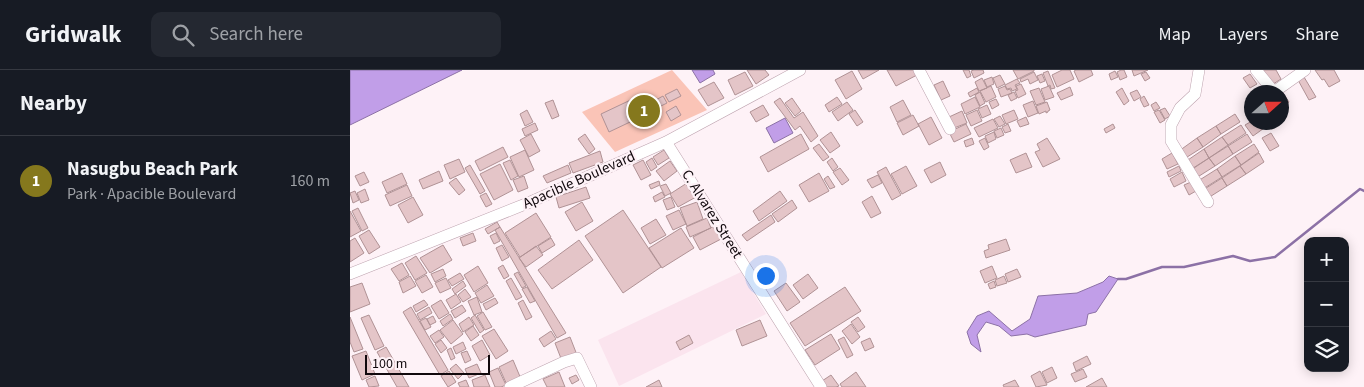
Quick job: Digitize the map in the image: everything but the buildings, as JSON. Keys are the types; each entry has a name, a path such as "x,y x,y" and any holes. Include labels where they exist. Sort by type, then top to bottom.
{"street":[{"name":"Apacible Boulevard","path":"350,274 528,203 666,142 800,70"},
{"path":"919,70 950,129"},
{"path":"1200,70 1195,94 1180,108 1171,125 1171,142 1208,202"},
{"path":"1256,70 1274,92 1305,70"},
{"name":"C. Alvarez Street","path":"666,142 821,387"},
{"path":"510,387 577,358 591,387"}],"shaded area":[{"path":"350,70 462,70 350,125"},
{"path":"672,70 707,110 615,152 582,112"},
{"path":"692,70 713,70 715,74 700,83"},
{"path":"785,118 793,133 774,143 766,128"},
{"path":"741,272 766,314 619,386 598,340"},
{"path":"1109,276 1118,279 1096,312 1088,314 1086,325 1035,337 1027,334 1011,336 999,326 986,322 977,335 981,352 971,344 967,332 977,316 989,311 1012,331 1030,319 1038,296 1077,293 1103,282"}],"waterway":[{"path":"1118,279 1126,279 1162,267 1184,267 1233,256 1250,261 1275,257 1360,189 1364,191"}],"place":[{"name":"Nasugbu Beach Park","path":"644,111"}]}
